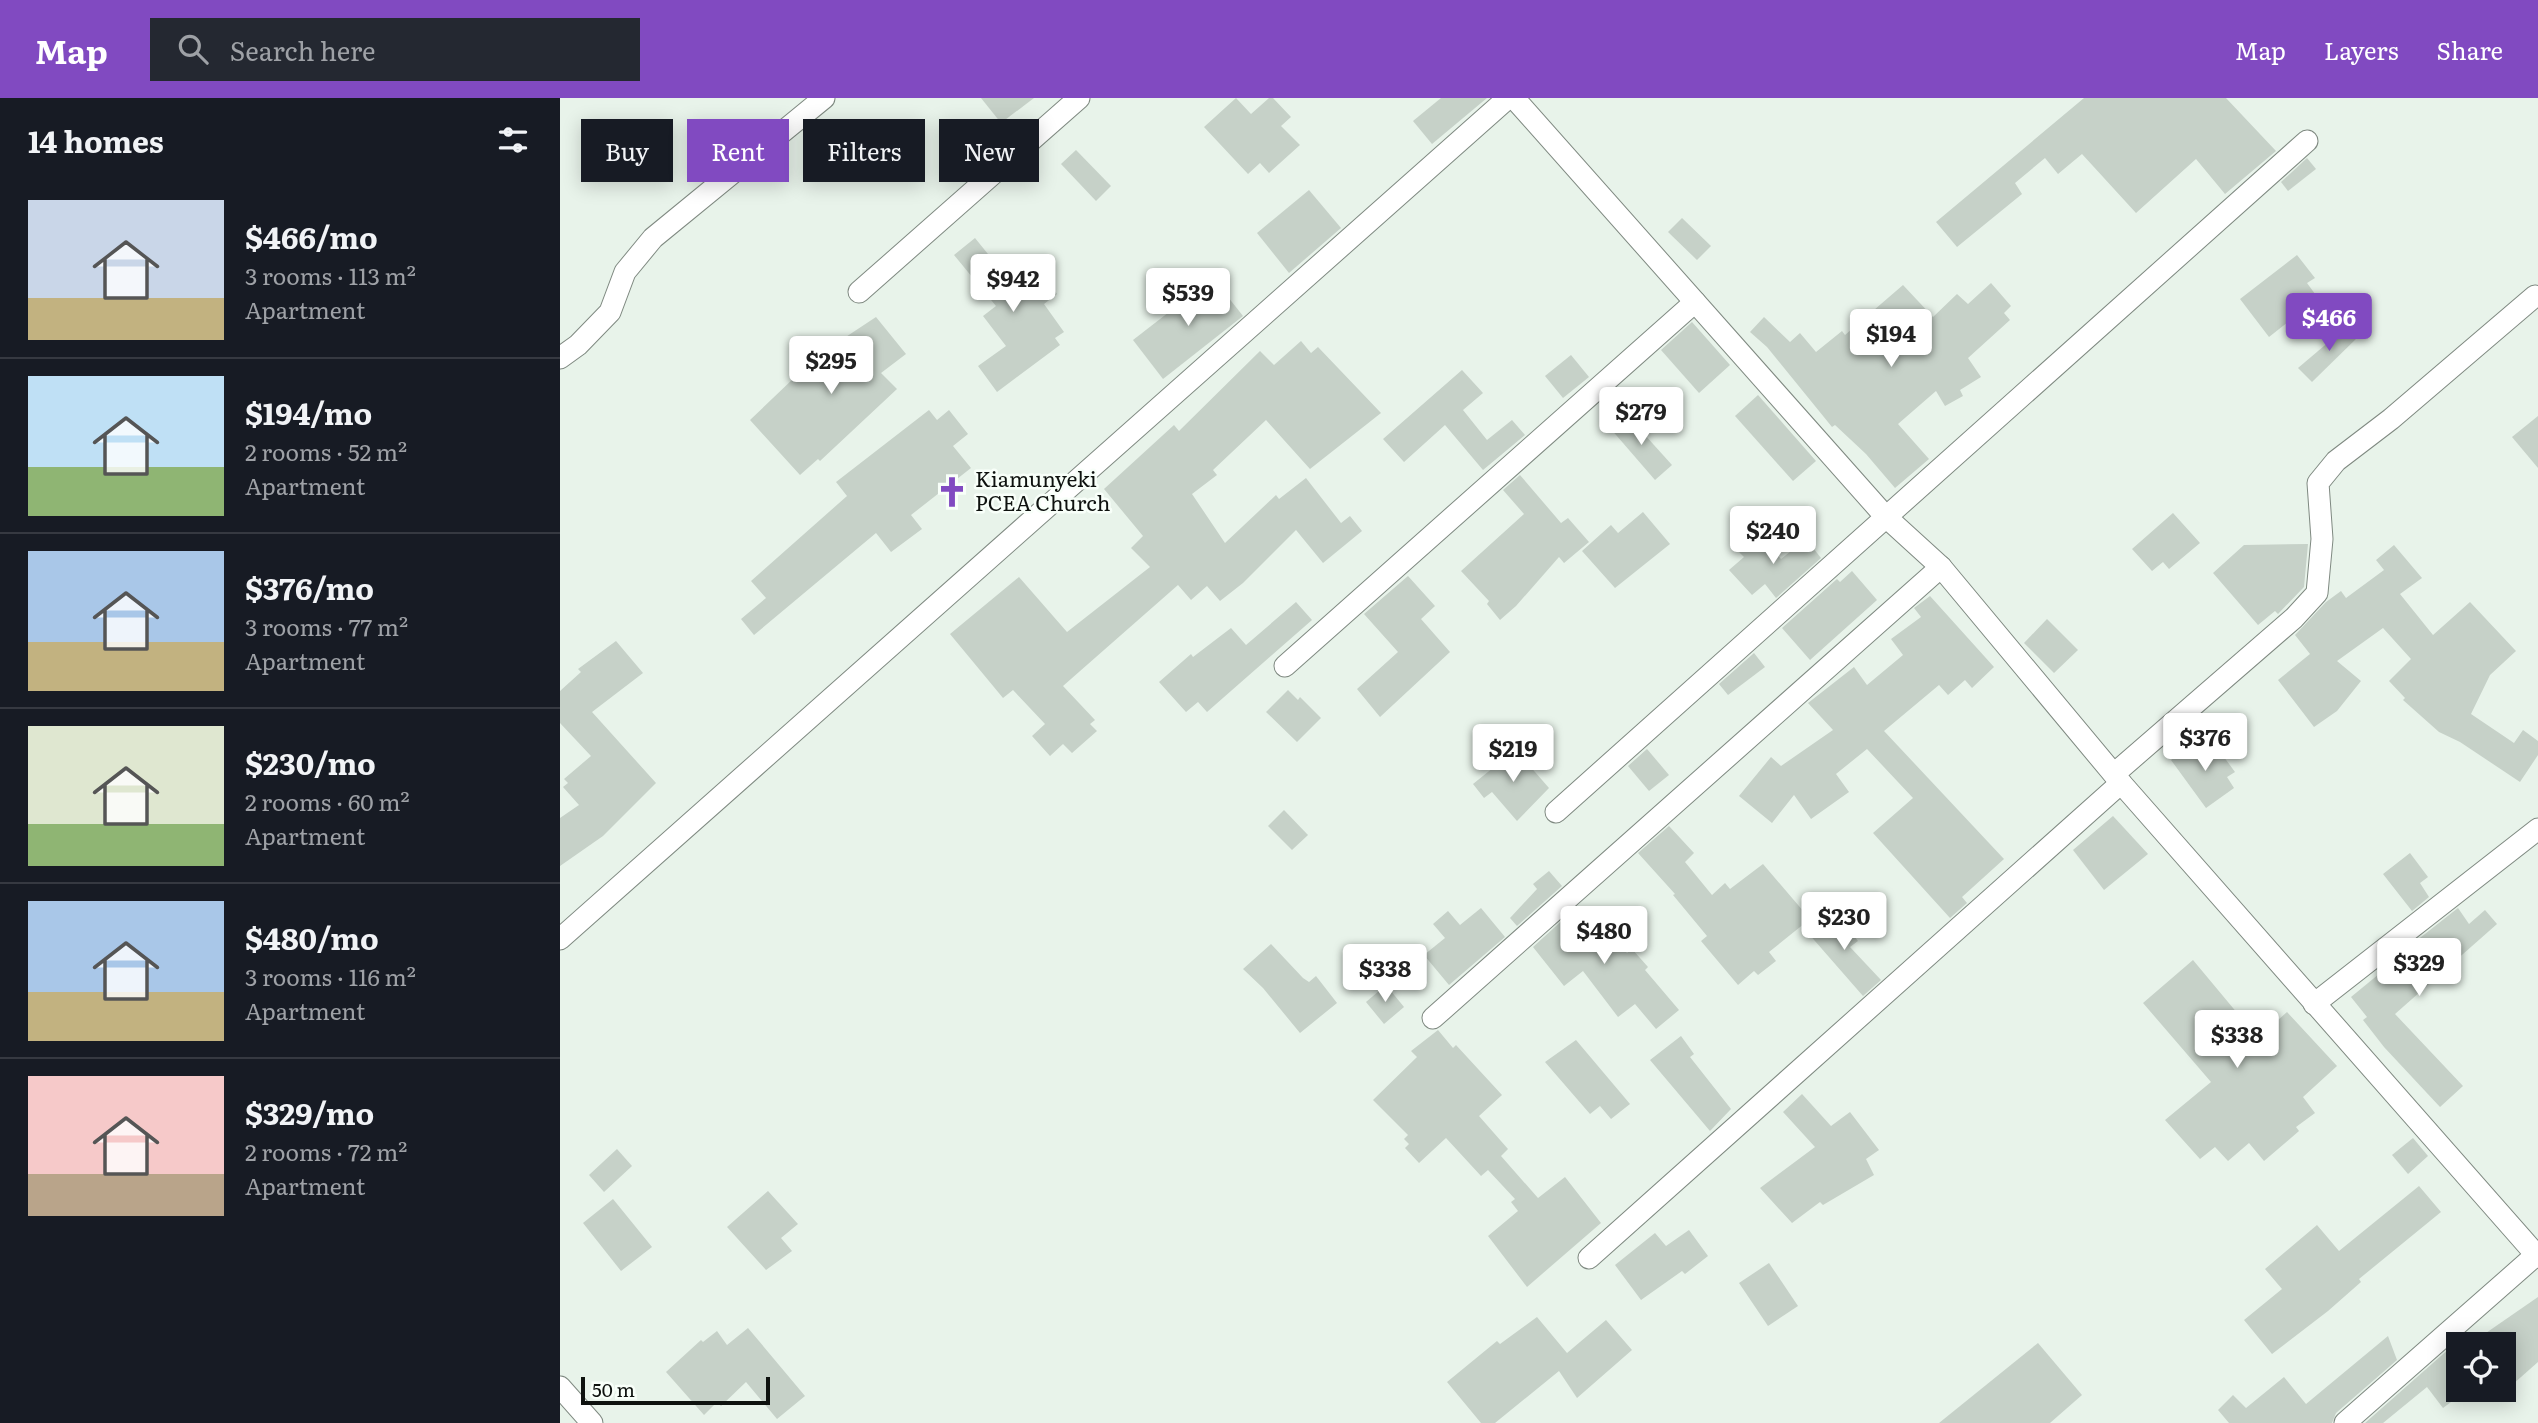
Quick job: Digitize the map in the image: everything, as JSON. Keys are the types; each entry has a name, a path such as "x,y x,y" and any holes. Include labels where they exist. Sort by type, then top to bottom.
{"street":[{"path":"560,358 578,345 610,312 625,272 653,238 824,98"},
{"path":"859,292 1079,98"},
{"path":"560,939 1508,98"},
{"path":"1514,98 1885,516 1941,567 2118,779 2537,1256 2345,1423"},
{"path":"1556,812 2307,141"},
{"path":"1589,1258 2294,618 2317,593 2322,539 2318,483 2336,461 2391,419 2535,296"},
{"path":"1285,666 1695,302"},
{"path":"1433,1018 1941,567"},
{"path":"2314,1004 2538,829"},
{"path":"560,1387 588,1422"}],"building":[{"path":"981,98 1034,98 1006,119 998,119"},
{"path":"1236,98 1251,114 1269,98 1273,98 1291,117 1281,126 1300,145 1269,173 1260,163 1248,174 1204,127"},
{"path":"1441,98 1487,98 1432,144 1413,121"},
{"path":"2084,98 2226,98 2276,151 2225,194 2196,159 2136,213 2082,154 2058,174 2045,158 2015,183 2022,194 1957,247 1936,222"},
{"path":"1076,150 1111,186 1096,201 1061,164"},
{"path":"2307,158 2316,169 2288,191 2281,182"},
{"path":"1309,190 1341,228 1289,273 1257,233"},
{"path":"1682,218 1711,246 1697,260 1668,232"},
{"path":"975,238 1005,275 1025,259 1029,264 1032,261 1057,294 1044,304 1064,332 1055,338 1060,345 997,392 978,366 1006,346 983,316 996,306 954,255"},
{"path":"2297,255 2315,278 2307,283 2318,298 2269,337 2240,299"},
{"path":"1213,278 1243,316 1163,379 1133,340"},
{"path":"1991,283 2011,306 2004,313 2010,320 1968,358 1981,377 1960,390 1963,396 1945,406 1936,391 1898,424 1929,459 1895,488 1866,454 1835,425 1832,427 1767,347 1750,332 1764,317 1790,342 1800,333 1816,352 1842,331 1845,335 1903,285 1933,317 1957,294 1968,304"},
{"path":"876,317 906,354 881,373 897,389 820,461 818,459 800,475 750,420 817,356"},
{"path":"1692,322 1730,365 1699,393 1661,350"},
{"path":"2350,324 2360,335 2312,382 2298,368"},
{"path":"1301,341 1311,353 1318,347 1381,413 1310,469 1266,420 1213,470 1217,475 1192,494 1225,543 1276,495 1279,499 1306,478 1341,523 1350,516 1362,531 1323,563 1296,530 1243,583 1220,601 1207,586 1191,600 1178,585 1063,686 1095,720 1090,724 1097,731 1072,753 1063,744 1050,756 1032,736 1045,724 1013,690 1003,698 950,634 1019,577 1067,632 1150,567 1131,548 1143,536 1104,489 1174,425 1179,431 1260,351 1274,365"},
{"path":"1571,355 1589,377 1563,398 1545,376"},
{"path":"1462,370 1483,393 1463,410 1487,440 1512,420 1525,435 1483,470 1445,425 1404,462 1383,439"},
{"path":"1758,395 1816,461 1793,481 1735,416"},
{"path":"929,410 937,420 949,410 968,434 953,446 971,468 911,515 922,529 891,552 876,533 754,635 741,619 766,598 751,581 847,496 836,482"},
{"path":"1626,414 1672,465 1655,480 1610,428"},
{"path":"2538,416 2538,468 2512,437"},
{"path":"1520,475 1561,523 1568,518 1589,542 1564,563 1559,557 1516,606 1500,620 1487,604 1489,601 1461,571 1524,514 1503,490"},
{"path":"1643,512 1670,544 1615,588 1582,551 1611,525 1618,533"},
{"path":"2173,513 2200,543 2169,569 2163,562 2152,571 2132,549"},
{"path":"1761,535 1781,559 1806,539 1821,558 1776,598 1765,584 1752,595 1729,570 1744,557 1739,552"},
{"path":"2308,544 2304,587 2278,614 2275,611 2258,625 2213,573 2244,545"},
{"path":"2394,545 2422,578 2400,594 2433,635 2470,602 2516,651 2490,675 2471,714 2514,743 2523,730 2538,741 2538,755 2520,782 2460,742 2439,732 2403,700 2405,698 2389,681 2411,659 2383,628 2337,661 2361,681 2337,711 2314,727 2278,680 2310,654 2295,635 2326,602 2341,591 2346,598 2384,570 2376,560"},
{"path":"1852,571 1877,600 1810,660 1782,628 1837,579 1840,582"},
{"path":"1408,576 1435,606 1421,619 1450,652 1380,717 1357,689 1398,652 1364,614"},
{"path":"1930,596 1994,667 1972,688 1965,680 1948,695 1939,685 1884,731 2004,859 1962,897 1967,903 1950,918 1873,833 1913,798 1867,749 1836,774 1849,792 1811,819 1794,795 1772,823 1739,796 1771,757 1781,766 1833,730 1808,703 1854,667 1867,685 1903,655 1891,639 1921,617 1914,608"},
{"path":"1296,602 1312,620 1207,712 1198,702 1186,712 1159,682 1191,654 1193,657 1231,628 1246,645"},
{"path":"2047,619 2078,650 2054,673 2024,643"},
{"path":"616,641 643,673 592,712 656,783 603,836 560,866 560,818 579,805 563,787 568,783 564,779 591,756 560,723 560,691 581,672 578,669"},
{"path":"1754,653 1765,667 1728,695 1719,684"},
{"path":"1288,690 1298,700 1300,697 1321,718 1297,742 1266,712"},
{"path":"2199,740 2212,758 2221,753 2235,772 2227,777 2234,788 2206,808 2171,760"},
{"path":"1519,747 1531,761 1528,764 1549,788 1517,821 1492,792 1484,798 1473,784"},
{"path":"1647,749 1669,775 1649,791 1628,766"},
{"path":"1284,810 1308,835 1292,850 1268,826"},
{"path":"2113,816 2148,854 2104,890 2073,850"},
{"path":"1669,826 1694,853 1685,862 1712,895 1725,883 1730,889 1763,864 1810,919 1769,952 1776,961 1758,975 1754,971 1738,985 1701,941 1707,936 1673,895 1675,894 1638,853"},
{"path":"2410,853 2428,877 2420,883 2429,897 2412,911 2383,874"},
{"path":"1549,871 1562,886 1517,926 1510,918 1537,889 1533,884"},
{"path":"1578,906 1586,915 1593,910 1627,953 1632,949 1648,967 1645,970 1679,1010 1656,1029 1635,1004 1618,1017 1583,971 1564,986 1533,947"},
{"path":"1481,908 1505,937 1449,985 1424,955 1445,938 1433,924 1448,911 1460,925"},
{"path":"2458,908 2469,924 2485,910 2497,924 2395,1014 2463,1086 2440,1107 2384,1047 2363,1020 2367,1017 2351,997 2390,965 2388,963"},
{"path":"1835,911 1858,941 1850,947 1881,980 1863,996 1808,933"},
{"path":"1271,944 1303,978 1309,982 1316,976 1337,1003 1300,1033 1263,988 1243,969"},
{"path":"2193,960 2258,1038 2287,1012 2337,1066 2303,1097 2315,1113 2296,1127 2299,1131 2264,1161 2249,1143 2228,1161 2215,1147 2200,1159 2165,1120 2211,1082 2143,1003"},
{"path":"1386,985 1404,1007 1384,1024 1366,1002"},
{"path":"1438,1030 1453,1048 1456,1045 1502,1095 1479,1116 1508,1149 1501,1156 1538,1198 1565,1177 1601,1223 1527,1287 1488,1236 1518,1211 1511,1202 1515,1199 1488,1170 1481,1176 1446,1138 1419,1163 1405,1148 1409,1144 1404,1139 1408,1135 1373,1100 1417,1057 1411,1051"},
{"path":"1681,1036 1694,1054 1690,1057 1731,1109 1710,1131 1650,1060"},
{"path":"1576,1040 1630,1104 1611,1119 1600,1106 1590,1114 1545,1062"},
{"path":"1802,1094 1831,1126 1850,1112 1879,1150 1866,1159 1874,1175 1823,1205 1820,1202 1792,1223 1760,1188 1815,1147 1783,1112"},
{"path":"2413,1138 2428,1156 2408,1174 2392,1155"},
{"path":"617,1149 632,1166 604,1192 589,1175"},
{"path":"2419,1186 2441,1212 2359,1279 2361,1282 2328,1311 2272,1354 2244,1320 2282,1289 2265,1269 2317,1225 2339,1251"},
{"path":"768,1191 798,1224 781,1238 792,1251 766,1270 727,1227"},
{"path":"613,1199 652,1247 621,1271 583,1223"},
{"path":"1689,1230 1708,1256 1685,1274 1682,1271 1641,1300 1615,1265 1655,1233 1666,1246"},
{"path":"1769,1263 1798,1306 1768,1326 1739,1283"},
{"path":"2538,1297 2538,1362 2516,1381 2516,1332 2487,1332"},
{"path":"1537,1317 1567,1353 1606,1320 1632,1350 1577,1398 1559,1371 1495,1423 1481,1423 1447,1382 1497,1341 1500,1344"},
{"path":"748,1328 805,1396 777,1419 746,1382 721,1406 717,1402 704,1415 666,1372 701,1340 703,1342 717,1331 727,1345"},
{"path":"2388,1336 2397,1360 2336,1413 2332,1423 2229,1423 2218,1410 2233,1395 2246,1408 2284,1377 2306,1404"},
{"path":"2038,1343 2082,1395 2050,1423 1939,1423"},
{"path":"2446,1351 2446,1402 2451,1402 2443,1408 2427,1387 2383,1423 2365,1423"}],"place":[{"name":"Kiamunyeki PCEA Church","path":"952,492"}]}
